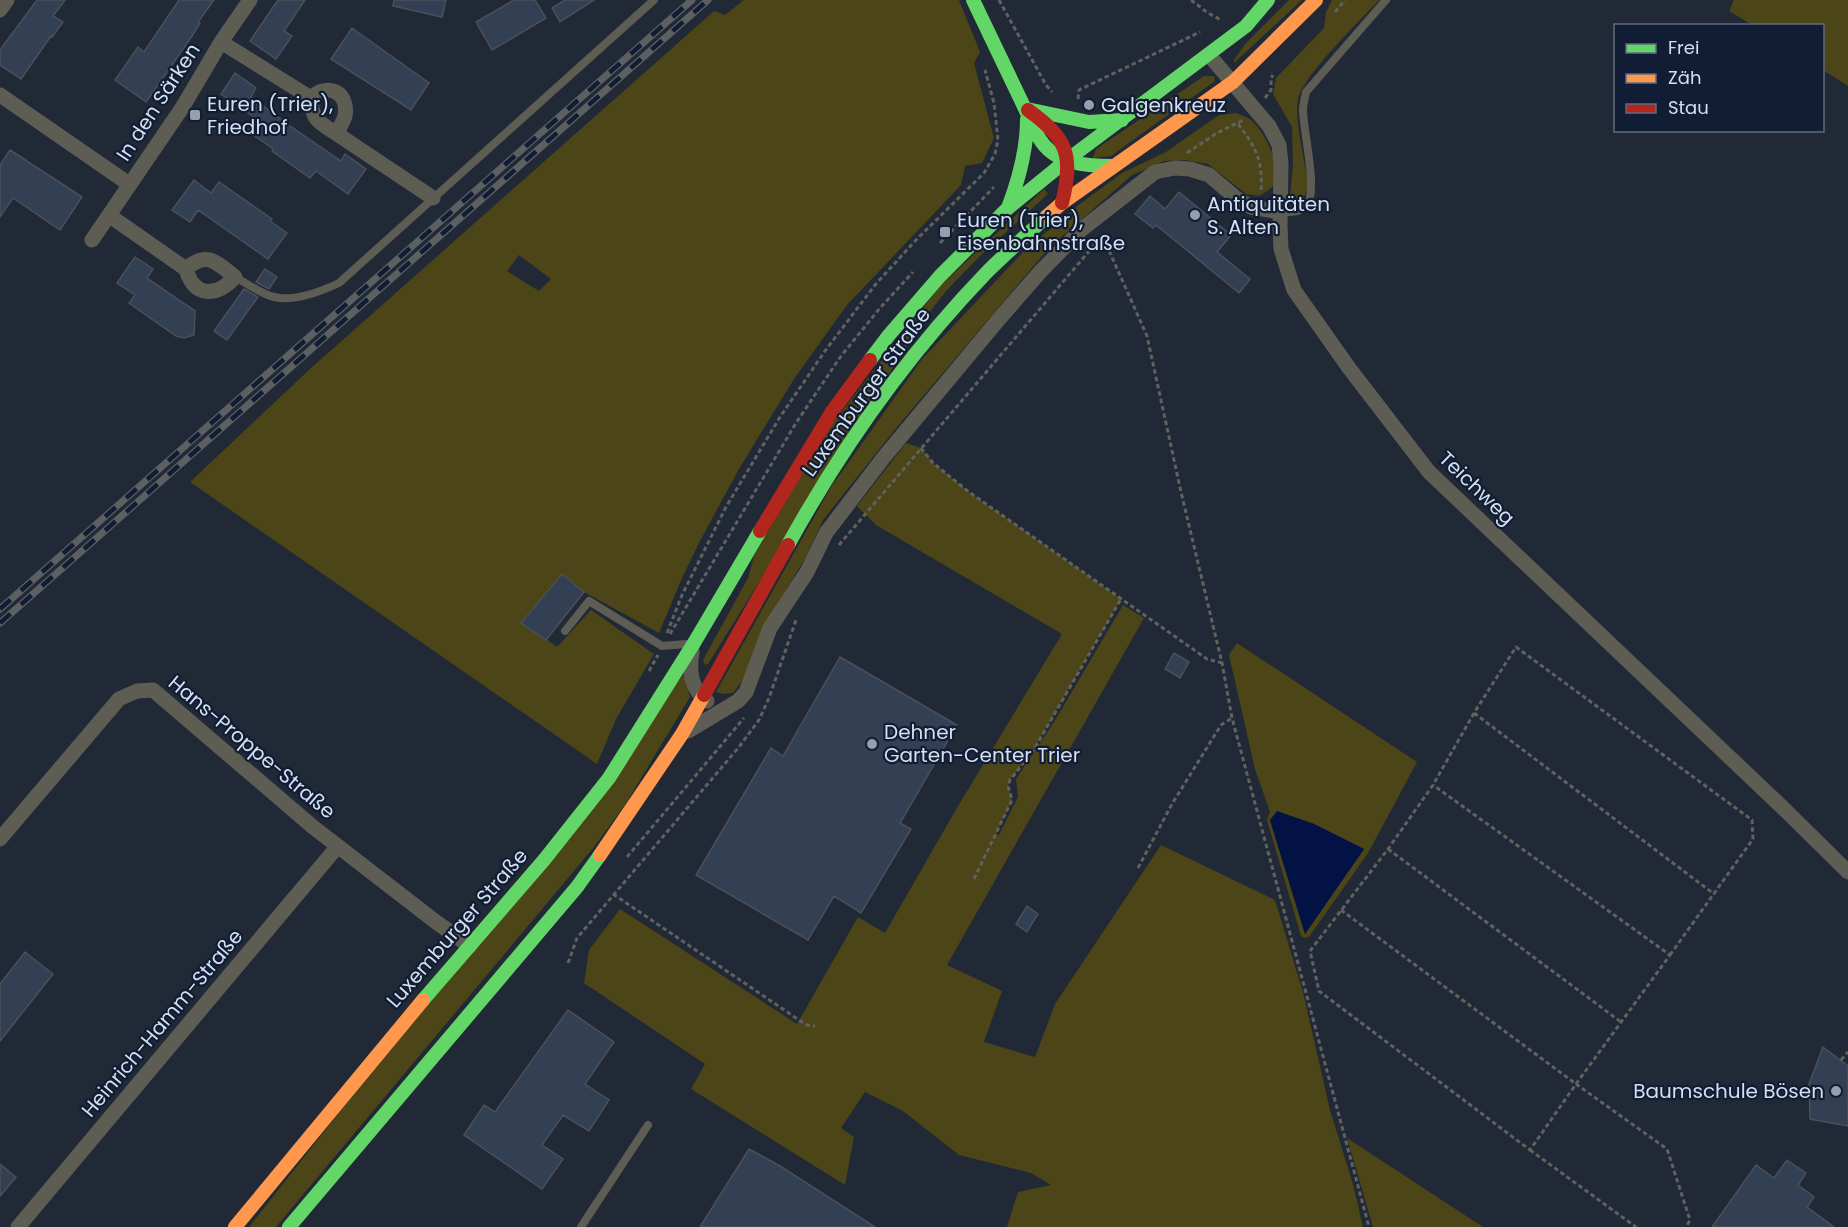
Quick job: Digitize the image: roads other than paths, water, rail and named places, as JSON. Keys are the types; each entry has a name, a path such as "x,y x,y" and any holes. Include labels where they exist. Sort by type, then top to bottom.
{"main road":[{"path":"972,0 1027,109 1052,128 1060,138 1067,160 1067,180 1062,202"},
{"name":"Luxemburger Straße","path":"235,1227 544,860 609,778 694,643 831,413 889,335 940,276 1008,207 1246,26 1268,0"},
{"name":"Luxemburger Straße","path":"289,1227 577,887 619,829 682,734 805,514 856,435 933,332 988,271 1062,202 1233,82 1316,0"},
{"path":"1027,109 1089,122 1122,120"},
{"path":"1008,207 1025,160 1027,109"},
{"path":"1067,160 1091,166 1113,166"}],"street":[{"path":"0,10 7,0"},
{"name":"In den Särken","path":"92,240 182,108 221,42 250,0"},
{"name":"In den Särken","path":"221,42 311,98"},
{"name":"Teichweg","path":"1209,55 1269,126 1279,145 1281,249 1294,290 1349,368 1429,472 1848,872"},
{"path":"337,134 345,115 343,99 336,92 326,89 311,98 312,114 318,122 433,198"},
{"name":"In den Särken","path":"0,95 129,184"},
{"name":"Luxemburger Straße","path":"682,734 729,704 738,701 746,692 770,628 807,572 826,533 884,457 1040,272 1082,229 1155,172 1175,168 1190,169 1209,176 1243,203 1261,210 1280,212"},
{"path":"110,216 186,269 189,279 199,289 212,293 226,288 235,278 217,263 205,258 195,261 186,269"},
{"name":"Luxemburger Straße","path":"694,643 691,677 702,697"},
{"name":"Hans-Proppe-Straße","path":"0,839 119,699 137,691 153,690 338,846 470,946"},
{"path":"702,697 719,705 729,704"},
{"name":"Heinrich-Hamm-Straße","path":"18,1227 338,846"}],"lane":[{"path":"235,278 274,297 295,297 320,292 339,283 654,0"},
{"path":"1280,212 1301,210 1309,202 1311,195 1311,176 1303,111 1306,92 1386,0"},
{"path":"565,631 589,601 662,646 694,643"},
{"path":"581,1227 648,1125"}],"railway":[{"path":"0,609 692,0"},
{"path":"0,623 708,0"}],"place":[{"name":"Galgenkreuz","path":"1089,105"},
{"name":"Euren (Trier), Friedhof","path":"195,115"},
{"name":"Antiquitäten S. Alten","path":"1195,215"},
{"name":"Euren (Trier), Eisenbahnstraße","path":"945,232"},
{"name":"Dehner Garten-Center Trier","path":"872,744"},
{"name":"Baumschule Bösen","path":"1836,1091"}]}
